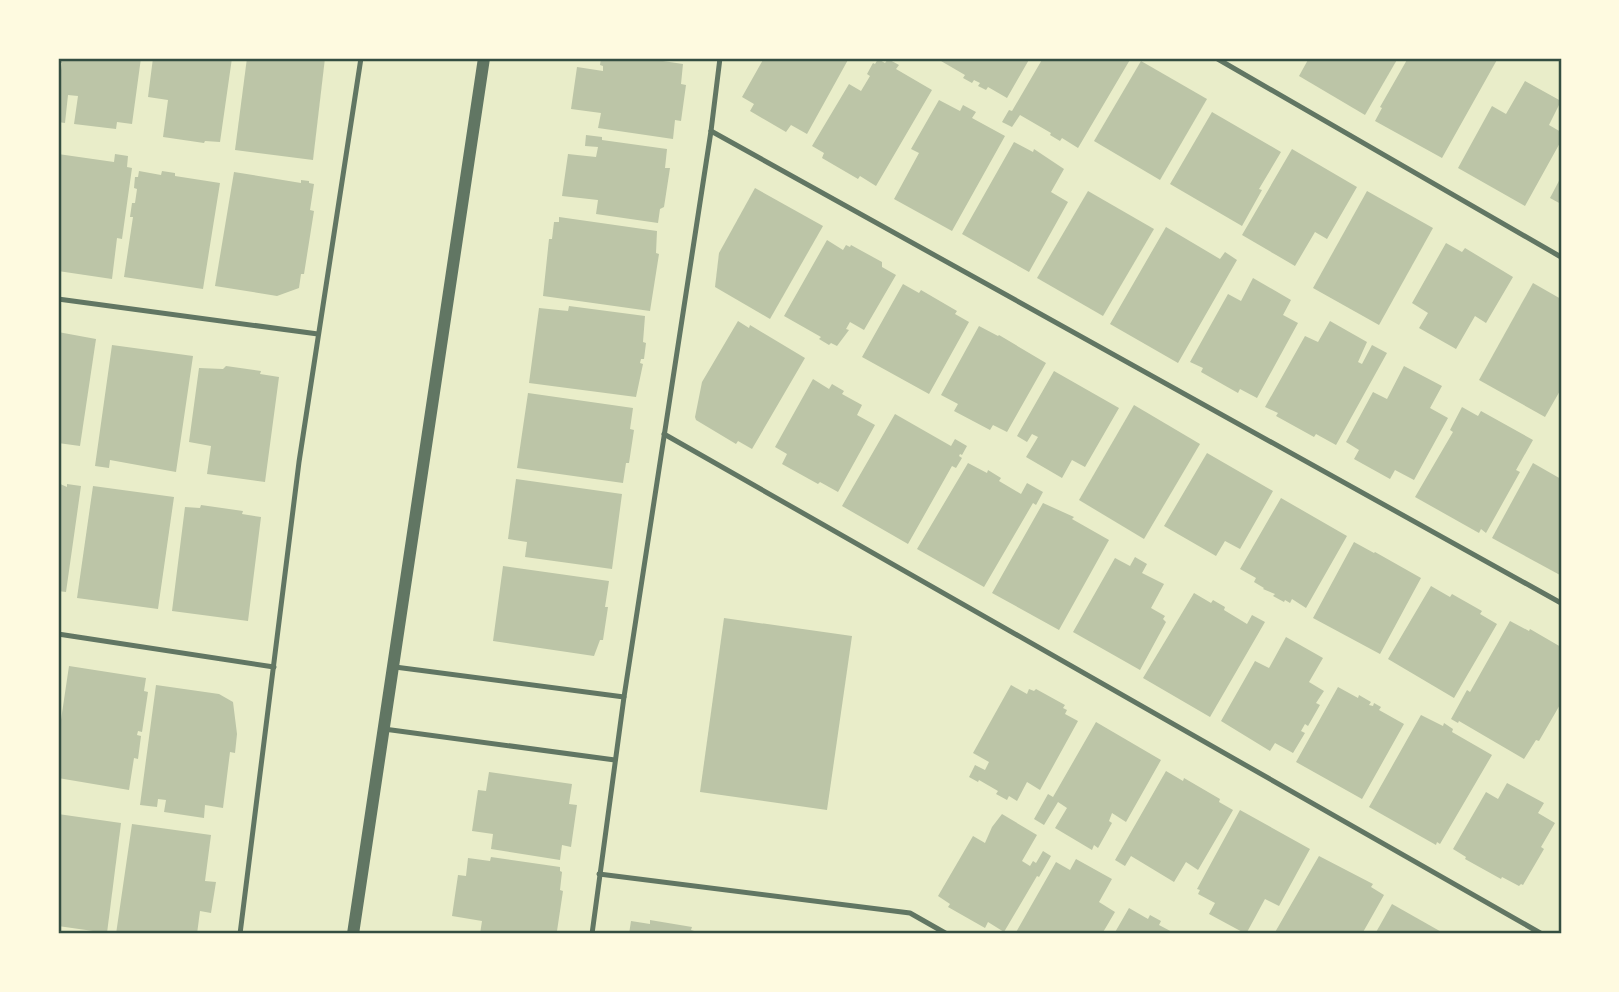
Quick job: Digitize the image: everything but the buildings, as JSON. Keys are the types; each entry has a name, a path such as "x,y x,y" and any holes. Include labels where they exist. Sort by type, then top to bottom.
{"street":[{"path":"354,934 484,58"}],"lane":[{"path":"240,934 299,462 361,58"},
{"path":"592,934 624,697 720,58"},
{"path":"1216,58 1561,257"},
{"path":"711,131 1561,603"},
{"path":"58,299 318,334"},
{"path":"664,434 1542,934"},
{"path":"58,635 274,667"},
{"path":"393,667 624,697"},
{"path":"384,729 615,760"},
{"path":"599,874 910,913 947,934"}]}
